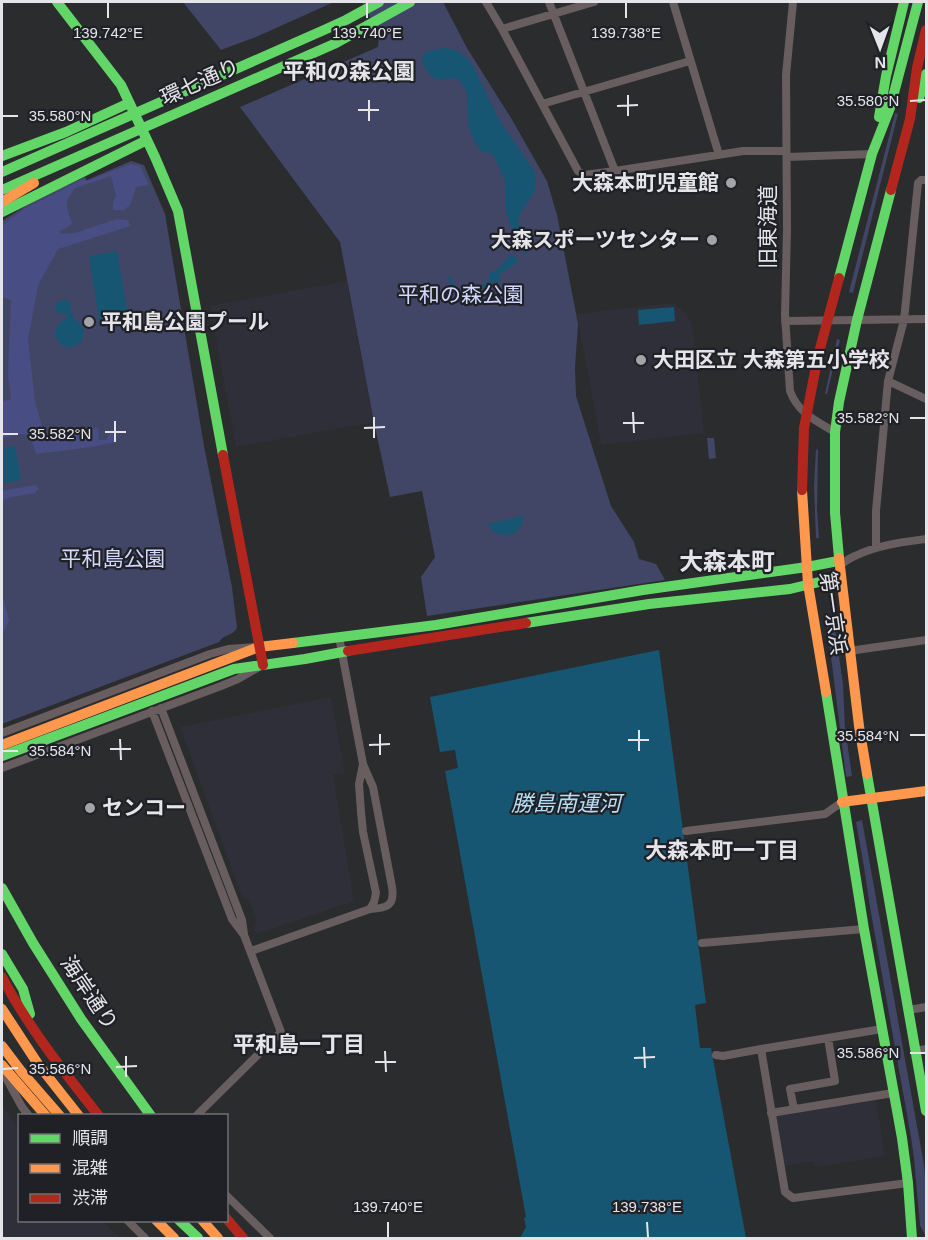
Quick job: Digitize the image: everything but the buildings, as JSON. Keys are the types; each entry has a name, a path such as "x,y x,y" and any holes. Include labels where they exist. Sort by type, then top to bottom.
{"main road":[{"path":"57,2 121,85 178,211 263,665"},
{"name":"環七通り","path":"2,172 331,27 379,2"},
{"name":"環七通り","path":"2,190 334,44 410,2"},
{"path":"873,148 886,76 904,2"},
{"name":"第一京浜","path":"913,1238 902,1138 842,802 808,584 802,489 806,415 818,356 873,148 890,108 918,2"},
{"name":"第一京浜","path":"927,30 917,69 910,119 846,368 835,432 835,513 838,564 849,651 870,798 909,1010 921,1050 927,1111"},
{"path":"910,119 925,88 927,74"},
{"path":"2,156 60,134 129,103"},
{"path":"2,162 75,140"},
{"path":"2,212 147,140"},
{"path":"2,202 81,155"},
{"path":"2,756 259,647 436,625 643,590 838,564"},
{"path":"2,745 234,669 649,604 771,591 840,578"},
{"path":"842,802 927,791"},
{"name":"海岸通り","path":"2,888 33,943 81,1018 150,1114"},
{"path":"2,944 3,957 23,989 33,1027"},
{"path":"2,976 12,996 66,1076 97,1114"},
{"path":"2,1009 28,1051 77,1114"},
{"path":"2,1046 58,1114"},
{"path":"2,1065 44,1114"},
{"path":"228,1220 243,1239"},
{"path":"157,1222 174,1239"},
{"path":"180,1222 198,1239"},
{"path":"203,1222 218,1239"}],"street":[{"path":"486,2 578,171 584,175 743,151 786,154 873,148"},
{"path":"549,2 615,171"},
{"path":"502,29 594,2"},
{"path":"673,2 719,155"},
{"name":"旧東海道","path":"793,2 786,75 785,321 790,391 806,415 835,432"},
{"path":"542,104 690,61"},
{"path":"876,548 876,511 888,381 904,320 918,183 921,180 927,180"},
{"path":"785,321 927,319"},
{"path":"888,381 927,399"},
{"path":"838,564 876,548 927,539"},
{"path":"251,951 370,909 385,908 389,905 393,893 373,787 363,764 339,637"},
{"path":"849,651 927,640"},
{"path":"2,733 210,654 228,649 259,647"},
{"path":"2,768 238,679 263,665"},
{"path":"161,708 242,920 244,935"},
{"path":"152,711 232,919 244,935 282,1032 198,1114"},
{"path":"363,764 359,784 363,832 376,893 370,909"},
{"path":"686,831 825,814 842,802"},
{"path":"702,943 864,928"},
{"path":"909,1010 927,1007"},
{"path":"716,1055 723,1056 882,1029"},
{"path":"794,1109 790,1089 835,1081 828,1038"},
{"path":"760,1049 785,1192 793,1198 908,1183"},
{"path":"2,1070 27,1114"},
{"path":"771,1113 894,1093"},
{"path":"228,1197 270,1239"},
{"path":"128,1222 145,1239"}],"shaded area":[{"path":"130,164 140,166 149,185 136,187 130,205 124,210 113,210 116,195 111,176 75,188 67,200 72,224 59,232 62,234 75,233 117,219 128,220 130,226 58,249 38,285 28,339 35,402 45,436 98,428 99,440 106,440 109,434 113,433 115,442 36,454 30,435 16,434 2,438 2,402 11,399 8,374 11,300 2,297 2,225 24,209 83,179 87,181"},
{"path":"347,281 374,422 236,447 210,306"},
{"name":"大田区立 大森第五小学校","path":"672,303 687,315 692,324 704,433 601,445 577,314"},
{"path":"35,485 39,488 35,493 2,500 2,491"},
{"path":"2,594 9,620 2,635"},
{"path":"331,697 345,773 333,775 354,901 257,934 254,930 256,920 250,902 241,895 180,727"},
{"path":"876,1100 885,1156 815,1167 813,1161 784,1166 776,1115"},
{"path":"2,1104 18,1128 18,1222 103,1222 121,1238 2,1238"}],"green space":[{"name":"平和の森公園","path":"183,2 334,2 221,50"},
{"name":"平和の森公園","path":"362,2 443,2 467,48 547,181 557,215 578,324 576,396 611,506 634,542 639,559 656,564 665,580 427,616 421,577 435,557 422,491 390,497 340,242 240,107 378,47 379,33"},
{"path":"895,113 898,114 853,293 849,292"},
{"name":"平和島公園","path":"131,161 144,165 165,214 204,446 232,587 237,628 219,642 2,724 2,221 38,198 85,177 87,180"},
{"path":"837,339 840,340 827,394 825,394"},
{"path":"707,438 714,438 716,458 709,459"},
{"path":"816,449 818,450 819,538 816,538 814,486"},
{"path":"833,615 843,684 845,728 852,776 846,777 826,616"},
{"path":"862,820 924,1165 926,1237 920,1225 911,1137 856,822"}],"water":[{"path":"446,48 468,59 498,118 534,171 536,185 534,191 518,219 528,244 526,254 513,245 514,237 505,207 505,180 492,153 482,152 471,133 464,86 455,78 436,79 424,65 422,58 425,53"},
{"path":"117,251 129,322 100,326 89,256"},
{"path":"511,254 519,260 499,275 500,281 495,283 490,281 489,274 499,268"},
{"path":"65,299 70,303 70,310 83,331 82,340 71,347 59,343 56,338 59,324 68,317 66,314 57,312 55,308 58,302"},
{"path":"674,307 675,321 639,325 638,310"},
{"path":"15,446 21,480 2,483 2,448"},
{"path":"523,516 520,527 509,535 493,532 488,524"},
{"name":"勝島南運河","path":"659,650 706,1003 695,1005 700,1048 711,1048 746,1238 520,1238 526,1227 524,1218 526,1217 445,771 458,768 455,750 440,752 430,697"}],"waterway":[{"path":"449,278 458,293 479,293 484,285 493,280"}],"traffic: fast":[{"path":"57,2 121,85 178,211 223,455"},
{"path":"2,172 324,30 379,2"},
{"path":"2,190 334,44 410,2"},
{"path":"879,117 886,76 904,2"},
{"path":"839,278 872,154 890,108 918,2"},
{"path":"919,98 926,74"},
{"path":"2,156 66,132 129,103"},
{"path":"2,212 147,140"},
{"path":"839,558 835,513 835,432 839,402 857,320 891,190"},
{"path":"293,643 436,625 643,590 838,561"},
{"path":"526,623 649,604 790,589 840,577"},
{"path":"2,756 234,669 348,651"},
{"path":"826,692 864,929 902,1138 912,1238"},
{"path":"867,774 926,1111"},
{"path":"2,888 33,943 81,1019 150,1114"},
{"path":"2,954 23,989 30,1014"},
{"path":"181,1222 198,1238"}],"traffic: slow":[{"path":"2,202 34,183"},
{"path":"802,490 808,584 826,692"},
{"path":"839,558 867,774"},
{"path":"2,745 259,647 293,643"},
{"path":"842,802 926,791"},
{"path":"2,1009 38,1064 77,1114"},
{"path":"2,1046 58,1114"},
{"path":"2,1065 44,1114"},
{"path":"158,1222 174,1238"},
{"path":"204,1222 218,1238"}],"traffic: jam":[{"path":"891,190 910,119 917,68 926,30"},
{"path":"802,490 804,428 818,356 839,278"},
{"path":"223,455 263,665"},
{"path":"348,651 526,623"},
{"path":"2,977 35,1031 97,1114"},
{"path":"228,1220 243,1238"}],"place":[{"name":"大森本町児童館","path":"731,183"},
{"name":"大森スポーツセンター","path":"712,240"},
{"name":"平和島公園プール","path":"89,322"},
{"name":"大田区立 大森第五小学校","path":"641,360"},
{"name":"センコー","path":"90,808"}],"district":[{"name":"平和の森公園","path":"349,71"},
{"name":"大森本町","path":"727,562"},
{"name":"大森本町一丁目","path":"722,850"},
{"name":"平和島一丁目","path":"299,1044"}]}
